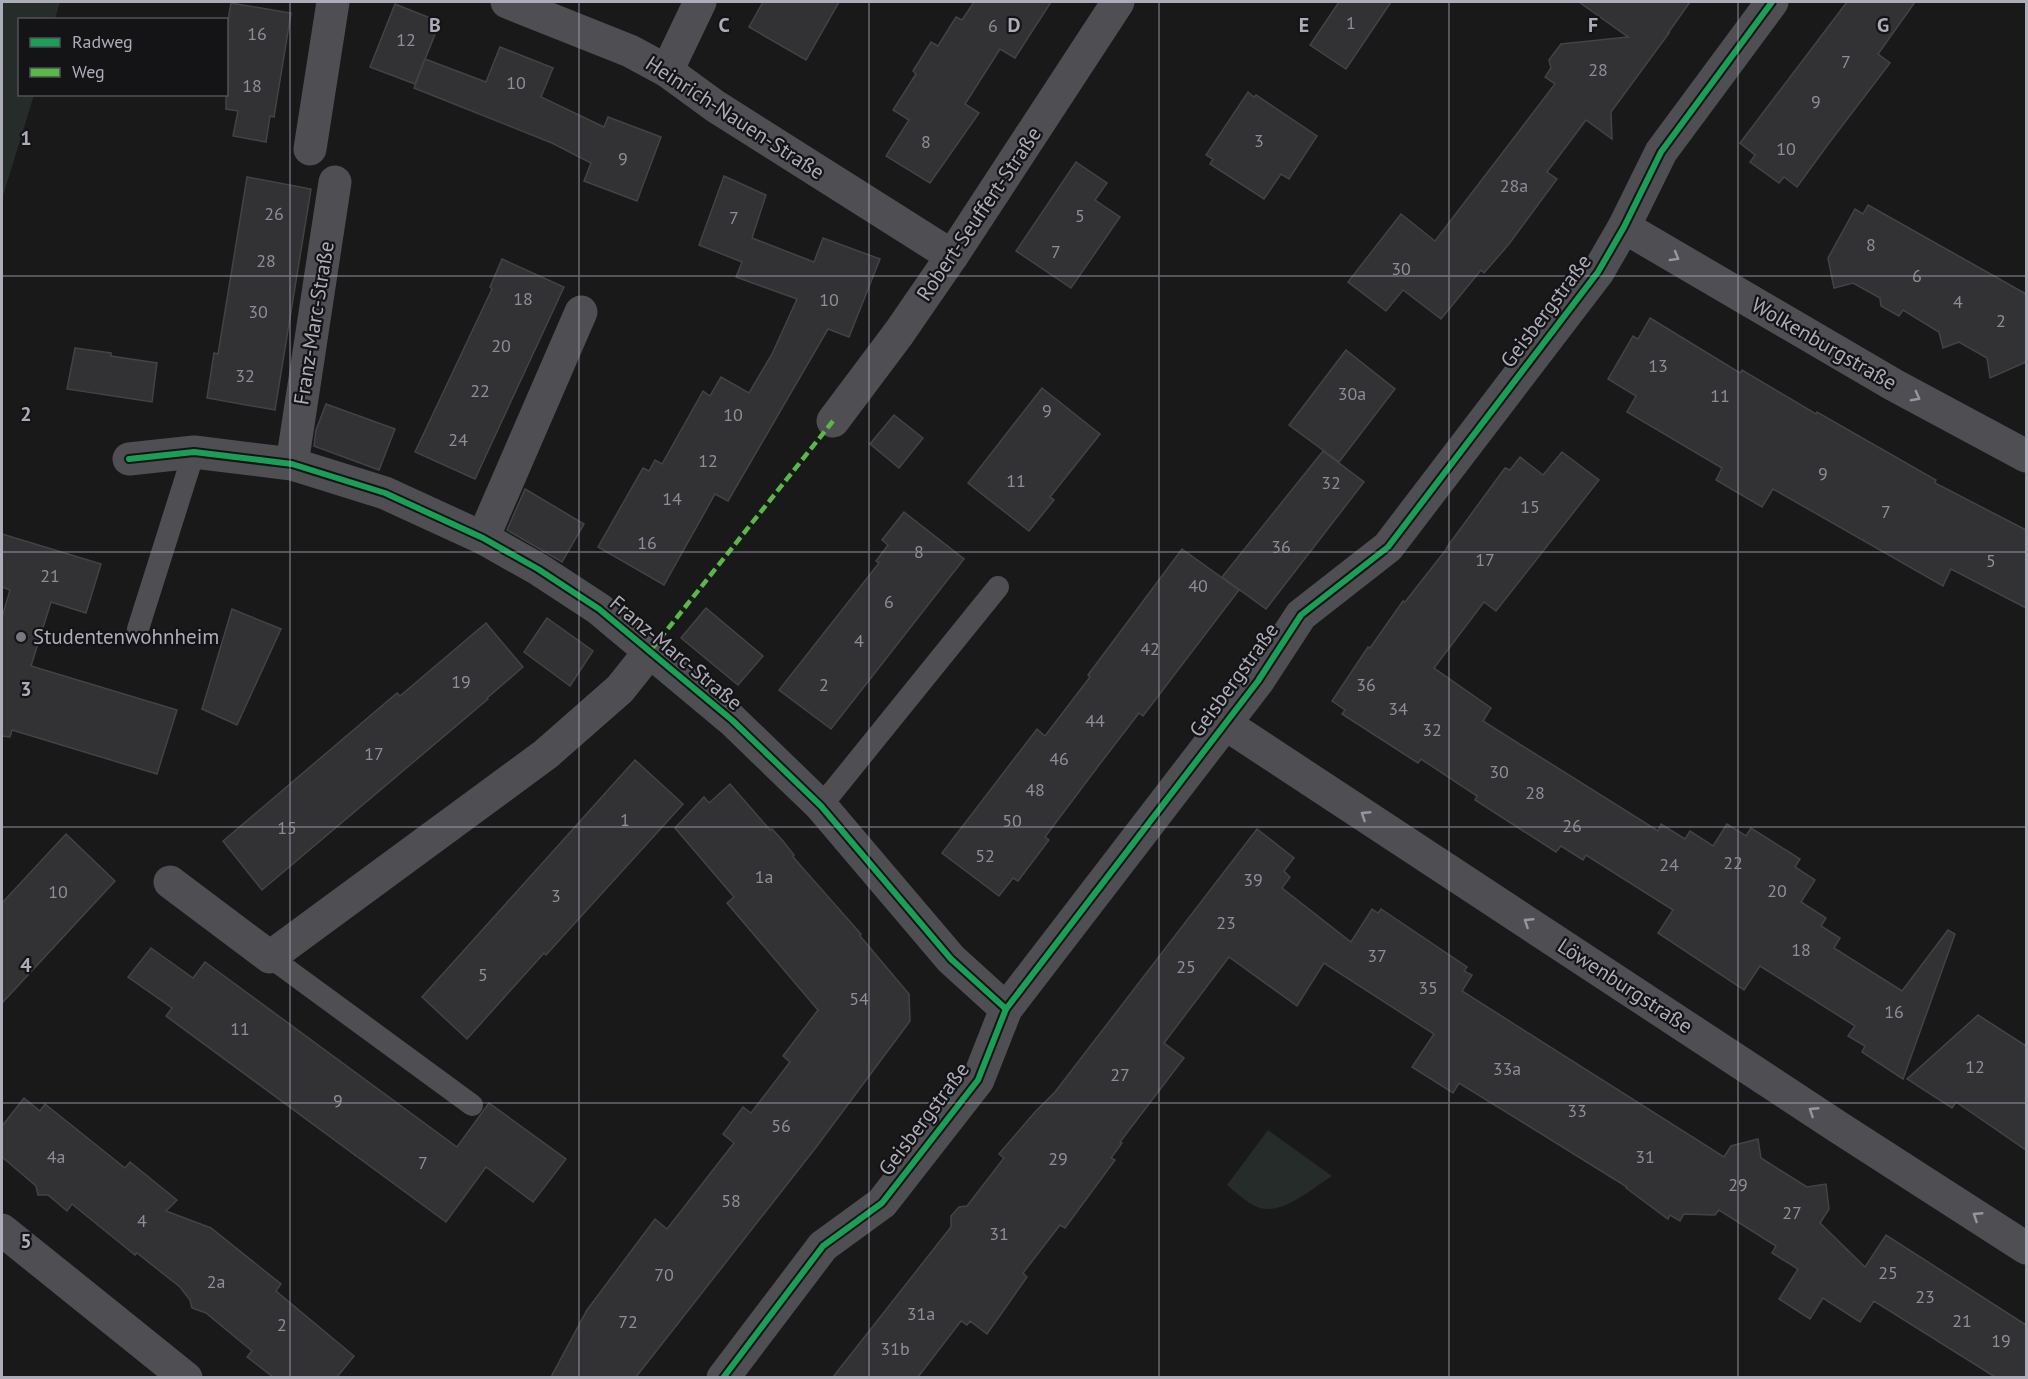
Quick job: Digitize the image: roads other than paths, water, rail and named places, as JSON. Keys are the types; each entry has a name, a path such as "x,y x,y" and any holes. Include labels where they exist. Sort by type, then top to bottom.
{"street":[{"path":"310,149 333,2"},
{"name":"Heinrich-Nauen-Straße","path":"507,2 630,51 667,71 715,106 952,256"},
{"path":"667,71 700,2"},
{"name":"Robert-Seuffert-Straße","path":"833,422 952,256 1118,2"},
{"name":"Geisbergstraße","path":"723,1377 823,1246 882,1203 978,1080 1006,1009 1258,681 1301,615 1388,547 1598,272 1624,227 1661,153 1772,2"},
{"name":"Franz-Marc-Straße","path":"292,464 335,182"},
{"name":"Wolkenburgstraße","path":"1624,227 1894,384 2026,456"},
{"path":"483,538 581,312"},
{"name":"Franz-Marc-Straße","path":"129,459 194,452 292,464 385,493 483,538 538,569 599,609 651,650 732,720 821,807 951,959 1006,1009"},
{"name":"Franz-Marc-Straße","path":"270,957 546,753 620,689 651,650"},
{"name":"Löwenburgstraße","path":"1224,723 1818,1114 2026,1248"},
{"path":"170,882 270,957"},
{"path":"2,1230 186,1377"}],"lane":[{"path":"138,628 194,452"},
{"path":"821,807 998,587"},
{"path":"270,957 472,1105"}],"place":[{"name":"Studentenwohnheim","path":"21,637"}]}
